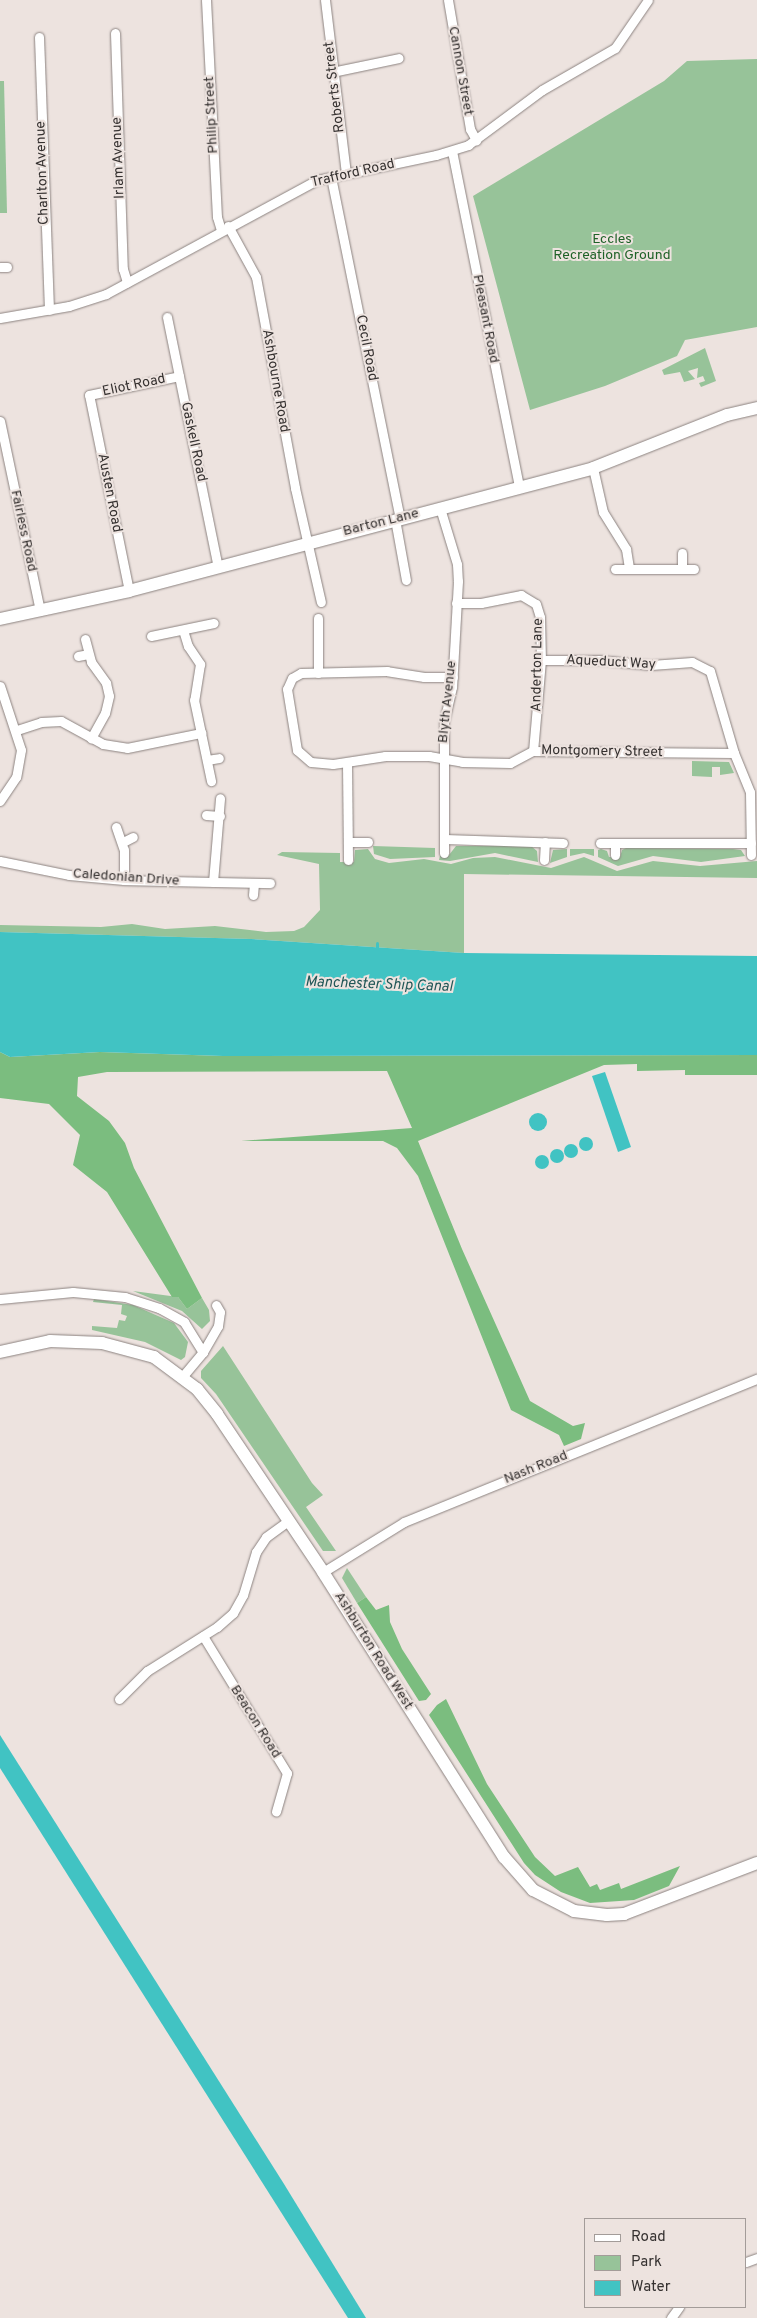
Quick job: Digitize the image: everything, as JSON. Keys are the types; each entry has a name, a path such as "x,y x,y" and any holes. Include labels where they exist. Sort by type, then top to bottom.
{"main road":[{"name":"Barton Lane","path":"0,619 129,590 593,468 727,415 757,408"},
{"name":"Ashburton Road West","path":"0,1352 50,1342 102,1343 154,1357 183,1376 217,1414 323,1572 504,1857 533,1890 574,1911 607,1915 624,1914 757,1863"}],"street":[{"name":"Philip Street","path":"206,0 216,217 225,228"},
{"name":"Roberts Street","path":"325,0 332,72 346,174"},
{"name":"Cannon Street","path":"448,0 470,129 476,140"},
{"name":"Trafford Road","path":"0,318 49,310 88,300 127,282 303,186 331,177 452,151 476,140 542,90 615,48 648,0"},
{"name":"Irlam Avenue","path":"114,33 123,259 127,282"},
{"name":"Charlton Avenue","path":"39,37 49,310"},
{"path":"332,72 399,58"},
{"name":"Pleasant Road","path":"452,151 519,487"},
{"name":"Cecil Road","path":"331,177 398,519 406,580"},
{"name":"Ashbourne Road","path":"225,228 256,278 295,488 321,602"},
{"name":"Gaskell Road","path":"168,317 218,566"},
{"name":"Eliot Road","path":"89,395 180,376"},
{"name":"Austen Road","path":"89,395 129,590"},
{"name":"Fairless Road","path":"0,421 40,611"},
{"path":"593,468 605,519 626,548 629,569"},
{"name":"Blyth Avenue","path":"440,508 457,564 453,677 444,722 444,853"},
{"path":"682,553 682,569"},
{"path":"614,569 694,569"},
{"name":"Anderton Lane","path":"456,603 480,603 515,595 532,599 540,617 541,660 533,751"},
{"path":"318,618 318,673"},
{"path":"151,636 214,623"},
{"path":"183,630 186,642 200,664 194,700 211,780"},
{"path":"85,639 88,654 106,683 109,696 105,713 91,738"},
{"path":"78,656 88,654"},
{"name":"Aqueduct Way","path":"541,660 599,660 632,665 699,663 714,677 734,753 750,792 751,855"},
{"name":"Montgomery Street","path":"453,677 424,677 387,671 318,673 296,676 287,689 297,750 311,762 347,763 385,756 510,763 533,751 734,753"},
{"path":"0,686 17,730 21,750 19,769 12,786 0,801"},
{"path":"17,730 57,721 73,726 91,738 127,748 201,733"},
{"path":"207,760 219,758"},
{"path":"347,763 348,860"},
{"path":"213,882 220,798"},
{"path":"206,815 220,816"},
{"path":"116,827 122,842 124,880"},
{"path":"122,842 133,838"},
{"path":"444,839 563,843"},
{"path":"348,842 368,842"},
{"path":"544,860 545,842"},
{"path":"600,843 751,843"},
{"path":"615,843 615,855"},
{"name":"Caledonian Drive","path":"0,861 69,875 124,880 270,883"},
{"path":"253,895 254,883"},
{"path":"0,1299 73,1292 137,1300 180,1319 204,1352"},
{"path":"183,1376 204,1352 218,1326 220,1312 216,1305"},
{"name":"Nash Road","path":"323,1572 404,1522 757,1379"},
{"path":"119,1699 146,1671 203,1636 233,1613 244,1595 256,1552 266,1537 288,1521"},
{"name":"Beacon Road","path":"203,1636 287,1773 276,1811"},
{"path":"670,2318 678,2308"}],"green space":[{"name":"Eccles Recreation Ground","path":"757,59 757,327 685,340 677,356 605,386 530,410 473,196 664,81 687,61"},
{"path":"0,81 4,81 7,213 0,213"},
{"path":"705,348 716,381 701,387 699,383 705,381 703,376 697,378 698,368 688,371 695,379 684,382 680,372 664,375 662,370"},
{"path":"692,761 729,762 734,773 720,775 720,767 712,767 712,777 692,776"},
{"path":"373,846 435,848 435,857 390,859 374,854"},
{"path":"456,846 531,846 537,851 538,862 495,853 450,861 439,860 440,856 449,855"},
{"path":"626,848 733,849 741,850 745,856 701,862 653,856 618,866 598,857 598,850 601,849 607,851 609,857 620,857 622,850"},
{"path":"368,849 375,859 389,863 424,859 451,864 473,858 495,857 551,868 584,857 617,871 653,861 700,866 757,861 757,878 464,874 464,953 251,939 0,932 0,925 101,927 132,924 165,929 215,926 266,932 294,931 304,927 320,910 319,864 277,855 282,852 340,853 340,862 354,862 355,850"},
{"path":"567,849 567,857 550,863 553,850"},
{"path":"570,849 594,849 594,856 584,853 570,856"},
{"path":"0,1052 10,1057 100,1052 223,1056 757,1055 757,1075 685,1075 685,1070 637,1071 637,1064 604,1065 418,1141 462,1249 530,1401 573,1426 585,1423 581,1439 564,1446 559,1435 511,1410 418,1176 397,1148 383,1141 241,1141 412,1128 387,1071 107,1072 78,1077 77,1096 109,1121 125,1143 134,1168 202,1298 187,1309 178,1297 172,1297 107,1192 73,1165 80,1135 49,1104 0,1098"},
{"path":"133,1291 178,1297 187,1309 202,1298 209,1310 210,1321 202,1329 182,1311"},
{"path":"94,1299 133,1305 174,1323 188,1342 185,1357 181,1360 145,1342 92,1330 92,1326 117,1328 119,1320 125,1321 127,1316 121,1314 122,1305 93,1302"},
{"path":"223,1346 312,1483 323,1495 306,1507 336,1551 323,1551 216,1394 201,1378 201,1371"},
{"path":"347,1568 366,1597 357,1603 342,1578"},
{"path":"366,1597 376,1610 389,1605 390,1622 402,1649 431,1694 426,1700 419,1701 357,1603"},
{"path":"446,1699 487,1784 535,1857 555,1876 578,1867 590,1887 597,1884 600,1890 619,1883 621,1889 680,1866 669,1886 634,1900 590,1903 561,1892 535,1875 524,1863 429,1715 437,1705"}],"water":[{"name":"Manchester Ship Canal","path":"0,932 251,939 464,953 757,956 757,1055 223,1056 100,1052 10,1057 0,1052"},
{"path":"605,1072 631,1147 618,1152 592,1076"},
{"path":"538,1113 544,1116 547,1122 544,1128 538,1131 532,1128 529,1122 532,1116"},
{"path":"586,1137 591,1139 593,1144 591,1149 586,1151 581,1149 579,1144 581,1139"},
{"path":"571,1144 576,1146 578,1151 576,1156 571,1158 566,1156 564,1151 566,1146"},
{"path":"557,1149 562,1151 564,1156 562,1161 557,1163 552,1161 550,1156 552,1151"},
{"path":"542,1155 547,1157 549,1162 547,1167 542,1169 537,1167 535,1162 537,1157"},
{"path":"0,1735 284,2184 366,2318 348,2318 0,1768"}],"waterway":[{"path":"377,943 377,948"}]}
